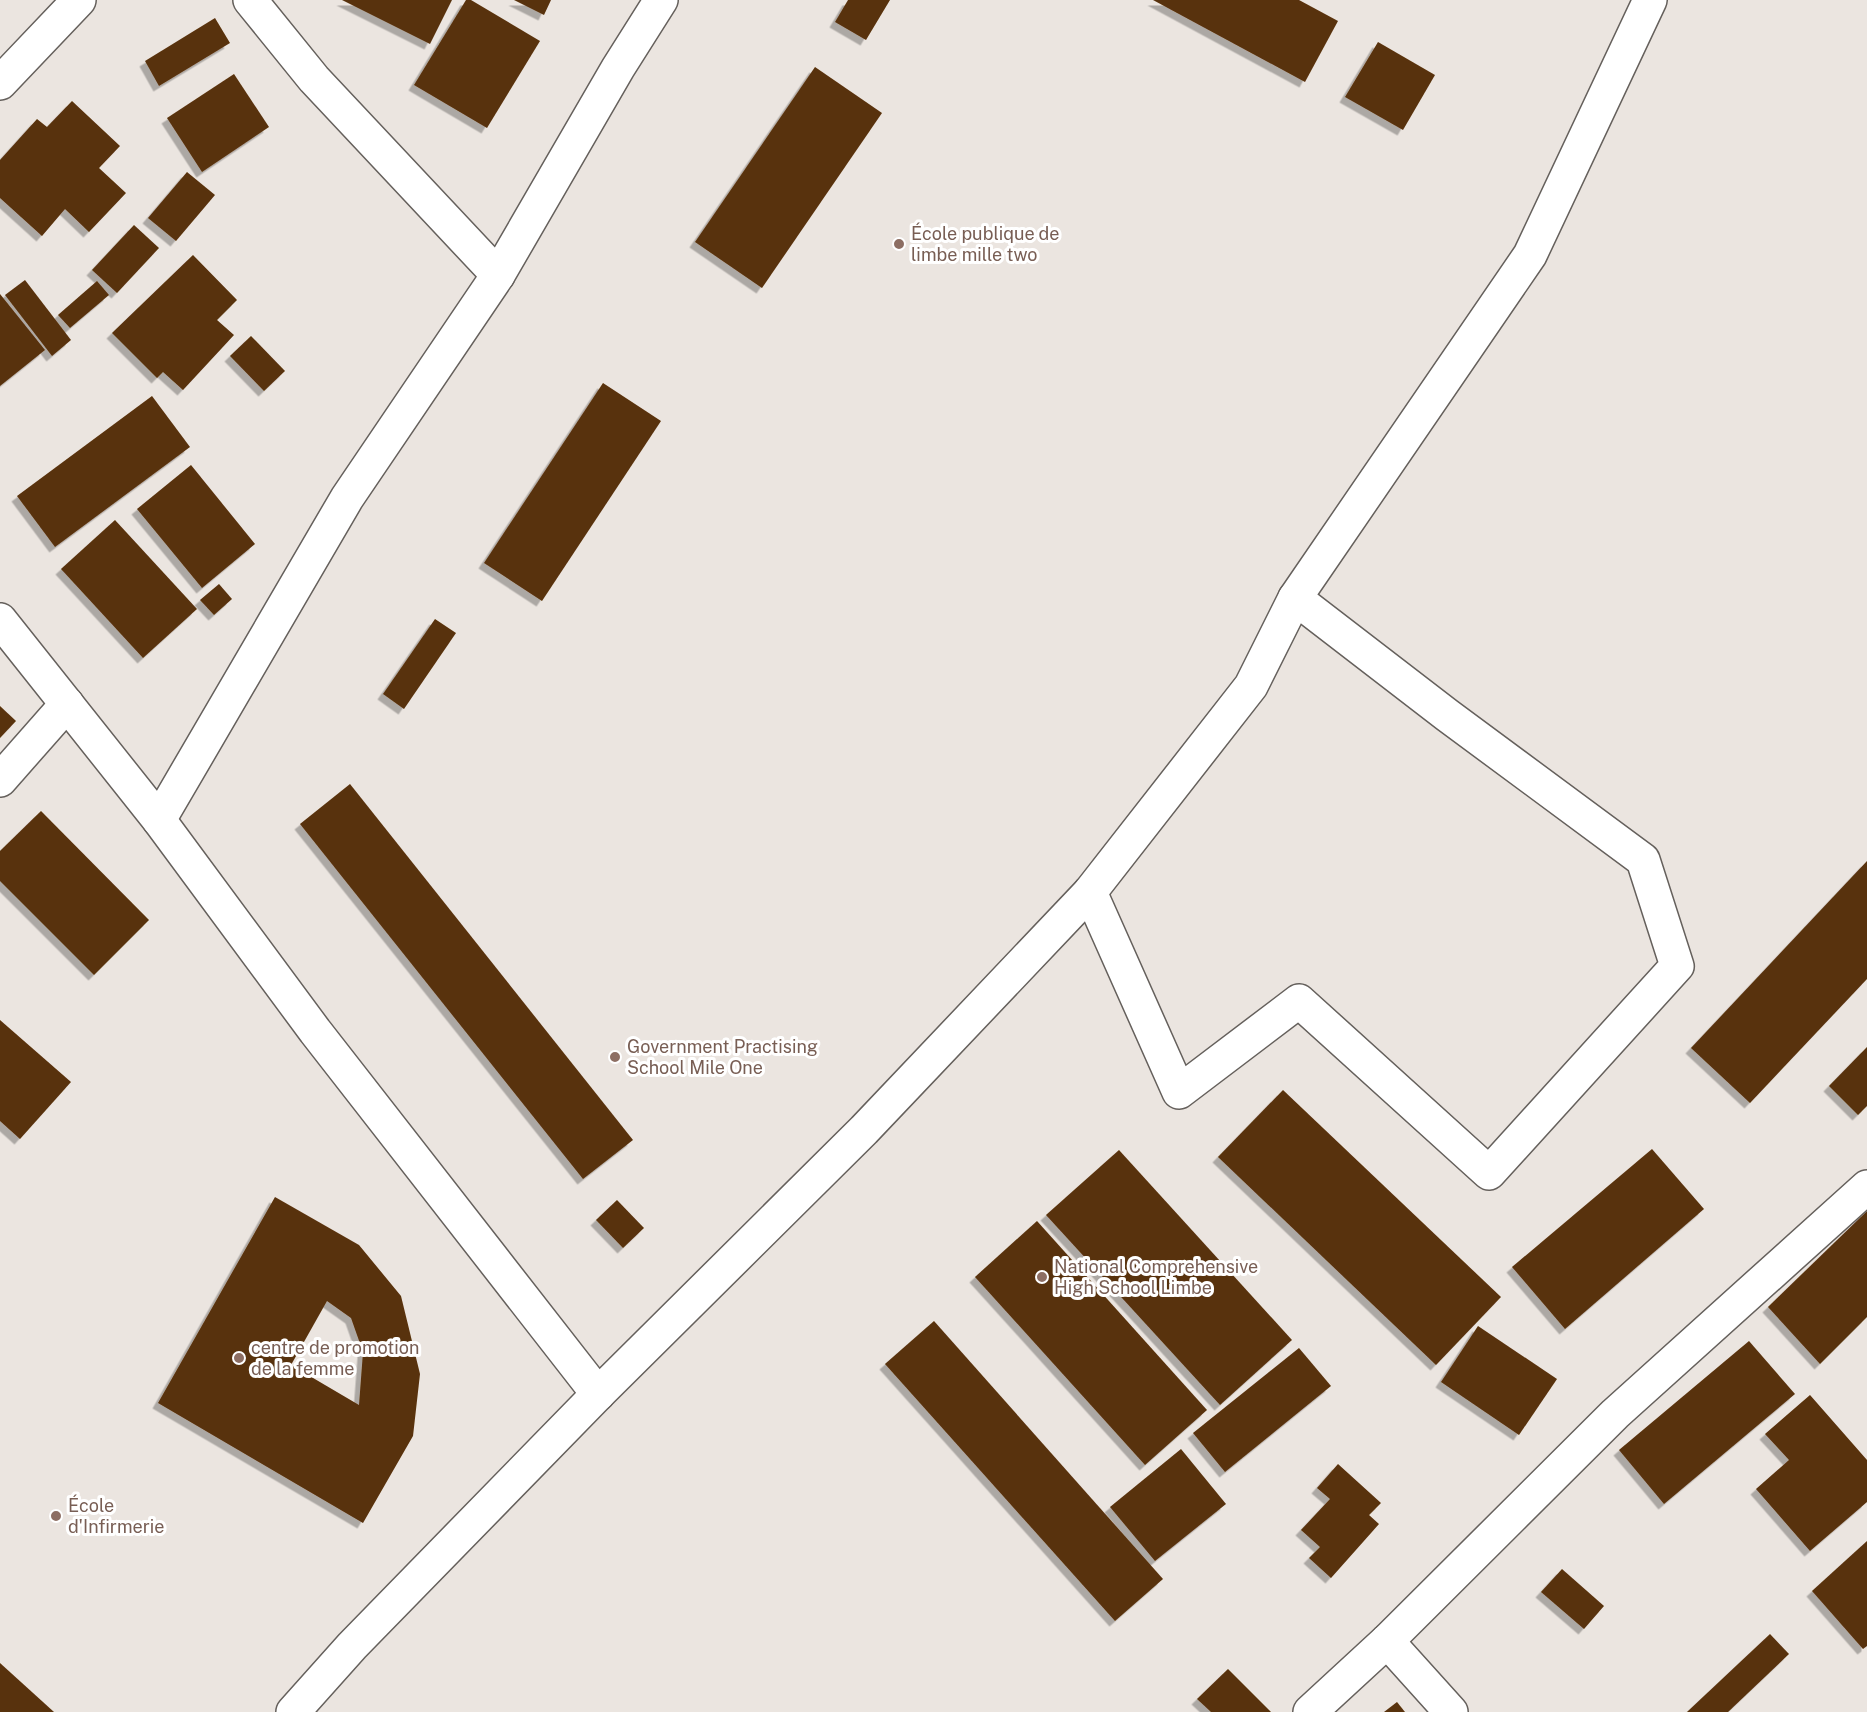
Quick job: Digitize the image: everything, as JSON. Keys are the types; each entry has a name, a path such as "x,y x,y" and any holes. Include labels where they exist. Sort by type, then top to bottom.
{"main road":[{"path":"0,83 79,0"},
{"path":"250,0 314,79 498,275"},
{"path":"159,820 347,498 498,275 618,68 662,0"},
{"path":"292,1712 352,1647 598,1394 864,1130 1090,892 1251,686 1295,598 1530,255 1650,0"},
{"path":"1090,892 1179,1092 1299,1001 1489,1173 1677,966 1643,860 1447,715 1295,598"},
{"path":"0,620 159,820 315,1031 598,1394"},
{"path":"0,780 68,704"},
{"path":"1310,1712 1387,1641 1615,1414 1867,1187"},
{"path":"1387,1641 1451,1712"}],"building":[{"path":"342,0 452,0 430,44"},
{"path":"466,0 471,0 540,41 487,128 414,85"},
{"path":"514,0 551,0 544,15"},
{"path":"848,0 890,0 866,40 835,22"},
{"path":"1153,0 1299,0 1338,21 1305,82"},
{"path":"215,18 230,43 159,86 145,61"},
{"path":"1378,42 1435,75 1403,130 1345,97"},
{"path":"815,67 882,113 762,288 695,242"},
{"path":"234,74 269,127 202,172 167,118"},
{"path":"72,101 120,146 99,168 126,193 89,232 65,209 42,236 0,198 0,160 37,119 47,127"},
{"path":"187,172 215,195 176,241 148,218"},
{"path":"134,225 159,248 117,293 92,270"},
{"path":"193,255 237,300 217,320 234,335 183,390 163,372 157,378 112,333"},
{"path":"25,280 71,340 52,356 5,295"},
{"path":"97,281 109,295 70,328 58,315"},
{"path":"0,294 45,350 0,386"},
{"path":"251,336 285,371 264,391 230,356"},
{"path":"603,383 661,421 542,601 484,563"},
{"path":"152,396 190,447 55,547 17,496"},
{"path":"191,465 255,544 202,588 137,509"},
{"path":"115,520 197,609 143,658 61,569"},
{"path":"219,584 232,599 214,615 200,600"},
{"path":"435,619 456,633 404,709 383,694"},
{"path":"0,706 16,721 0,738"},
{"path":"350,784 633,1140 583,1179 300,824"},
{"path":"41,811 149,920 94,975 0,881 0,851"},
{"path":"1867,861 1867,979 1750,1103 1691,1048"},
{"path":"0,1020 71,1082 20,1139 0,1121"},
{"path":"1867,1047 1867,1106 1858,1115 1829,1086"},
{"path":"1283,1090 1501,1297 1436,1365 1218,1157"},
{"path":"1652,1149 1704,1209 1565,1329 1512,1267"},
{"path":"1119,1150 1292,1340 1220,1405 1046,1215"},
{"name":"centre de promotion de la femme","path":"275,1197 359,1245 401,1296 420,1374 413,1436 363,1523 158,1403","holes":["327,1301 351,1318 363,1352 359,1405 291,1365"]},
{"path":"617,1200 644,1228 623,1248 596,1220"},
{"path":"1867,1211 1867,1317 1820,1364 1768,1307"},
{"path":"1037,1221 1207,1410 1145,1465 975,1277"},
{"path":"934,1321 1163,1579 1115,1621 885,1364"},
{"path":"1478,1326 1557,1379 1519,1435 1441,1382"},
{"path":"1749,1341 1795,1394 1664,1504 1619,1450"},
{"path":"1299,1348 1331,1386 1225,1472 1193,1433"},
{"path":"1810,1395 1867,1460 1867,1502 1810,1551 1756,1489 1789,1460 1765,1434"},
{"path":"1181,1449 1226,1504 1155,1561 1110,1507"},
{"path":"1338,1464 1381,1503 1369,1515 1379,1524 1331,1578 1309,1558 1320,1547 1301,1530 1330,1499 1317,1488"},
{"path":"1867,1541 1867,1646 1863,1649 1812,1591"},
{"path":"1562,1569 1604,1606 1584,1629 1541,1592"},
{"path":"1770,1634 1789,1654 1728,1712 1687,1712"},
{"path":"0,1663 54,1712 0,1712"},
{"path":"1228,1669 1271,1712 1211,1712 1197,1699"},
{"path":"1397,1702 1405,1712 1384,1712"}],"place":[{"name":"École publique de limbe mille two","path":"899,244"},
{"name":"Government Practising School Mile One","path":"615,1057"},
{"name":"National Comprehensive High School Limbe","path":"1042,1277"},
{"name":"centre de promotion de la femme","path":"239,1358"},
{"name":"École d'Infirmerie","path":"56,1516"}]}
